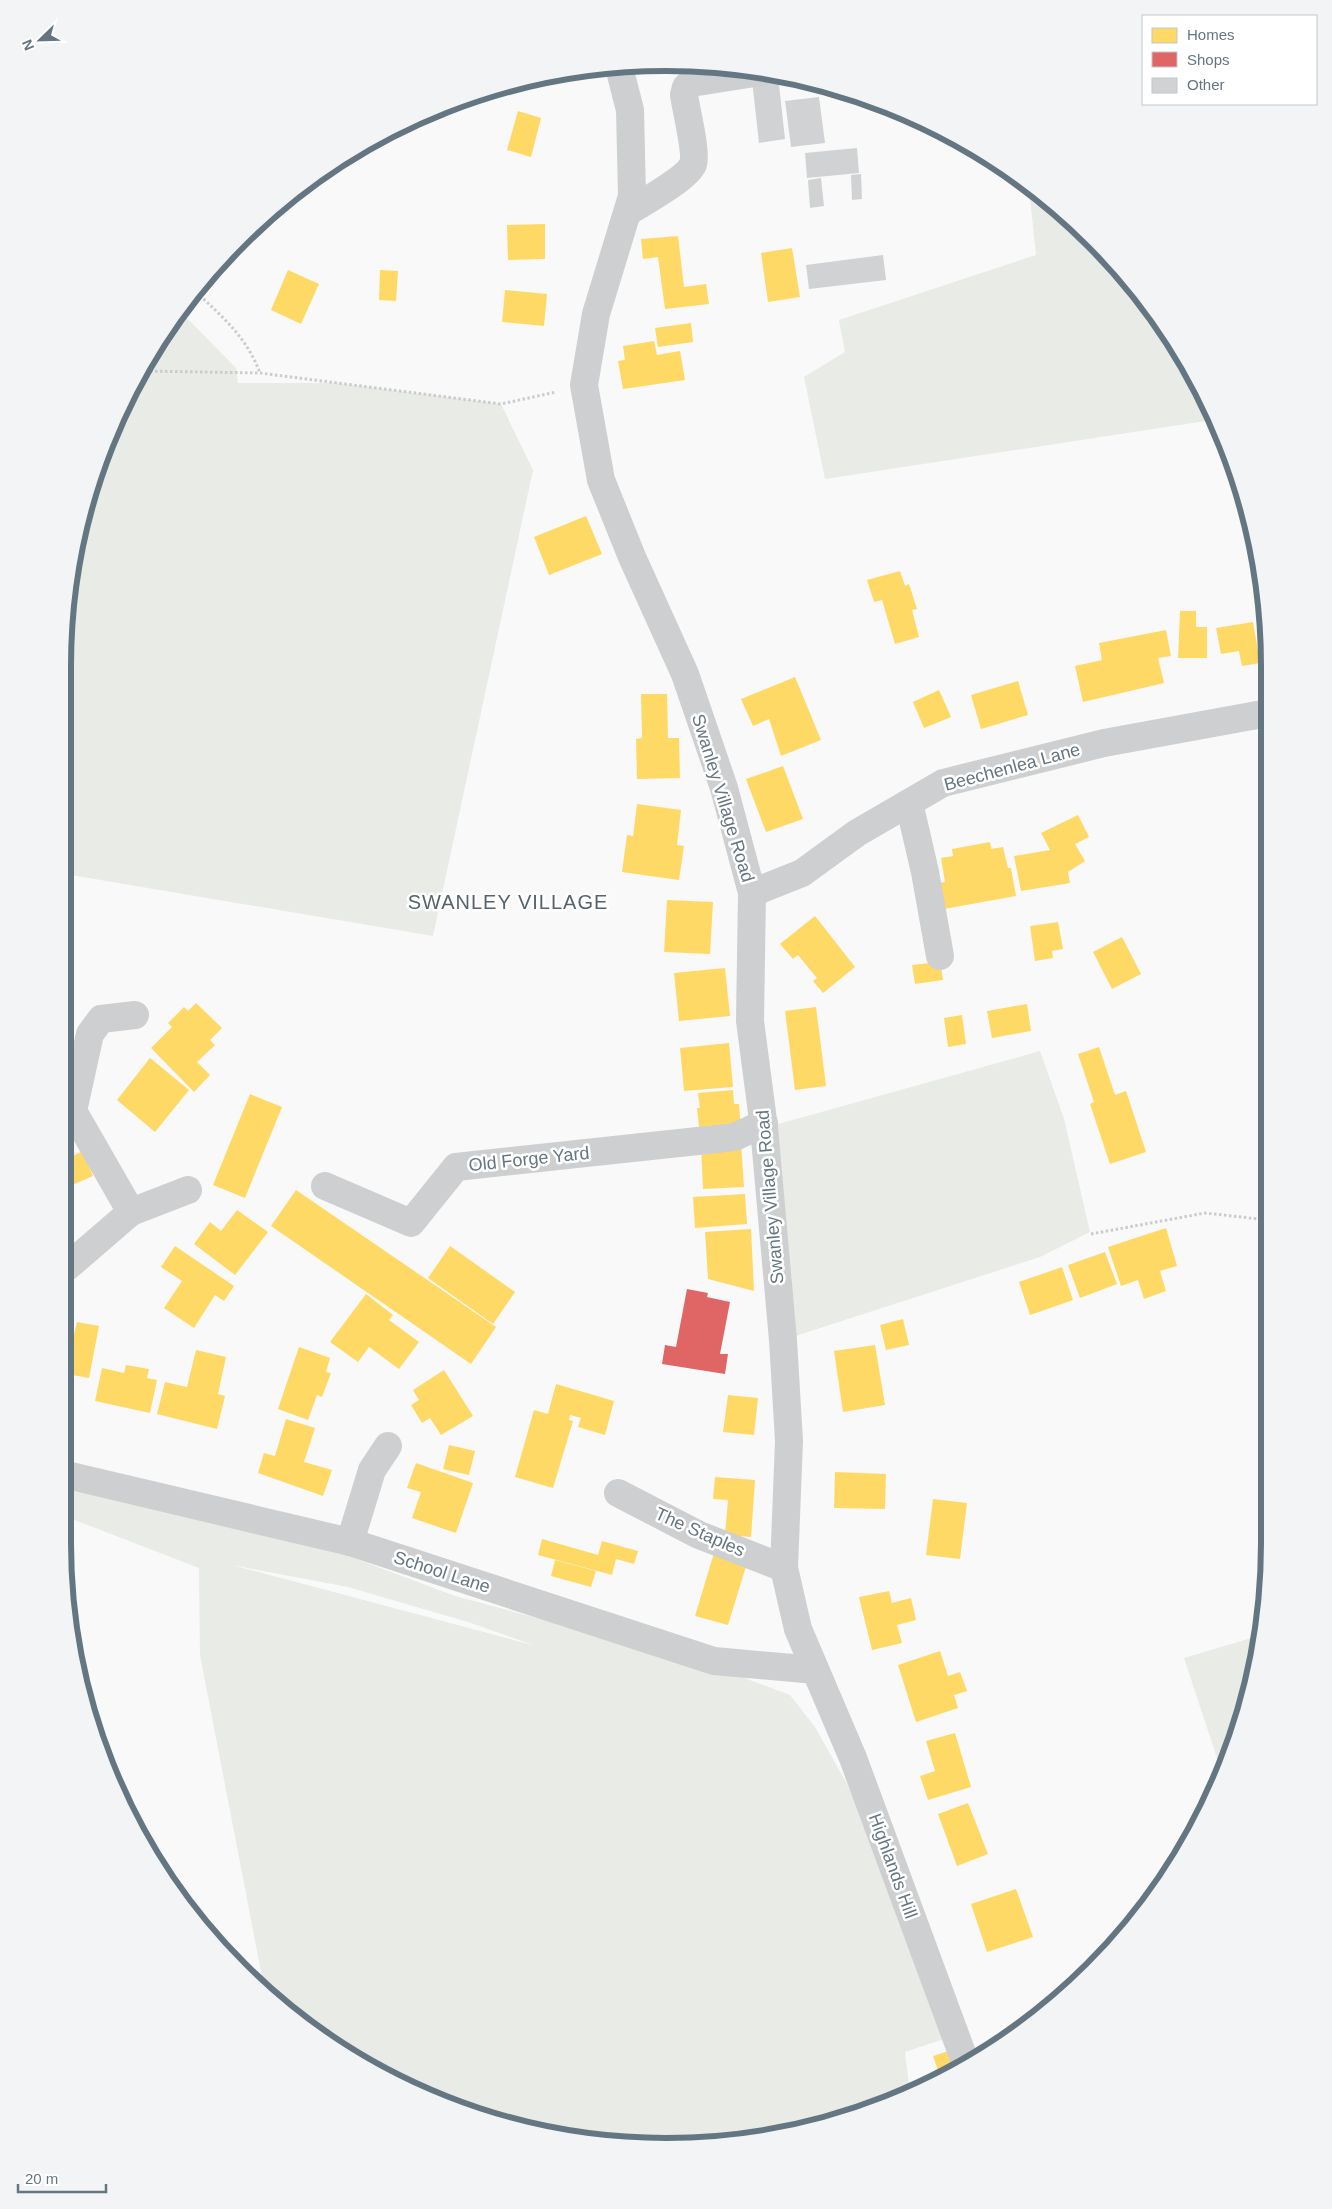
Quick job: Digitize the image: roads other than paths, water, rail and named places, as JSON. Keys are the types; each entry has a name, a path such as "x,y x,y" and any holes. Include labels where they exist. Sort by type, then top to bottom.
{"street":[{"name":"Swanley Village Road","path":"621,73 630,110 632,196 596,314 584,385 601,480 632,557 684,674 724,788 752,894 750,1021 764,1123 783,1340 788,1442 784,1568 798,1629 815,1670"},
{"path":"628,212 685,174 693,164 694,152 684,95 686,87 691,83 738,76"},
{"name":"Beechenlea Lane","path":"752,894 802,873 857,833 943,782 1104,743 1261,714"},
{"path":"909,802 940,956"},
{"path":"131,1212 73,1110 90,1034 101,1019 135,1015"},
{"name":"Old Forge Yard","path":"325,1186 411,1223 456,1167 735,1137 764,1123"},
{"path":"71,1264 131,1212 188,1190"},
{"path":"350,1542 372,1470 388,1446"},
{"name":"School Lane","path":"71,1476 350,1542 714,1661 815,1670"},
{"name":"The Staples","path":"618,1493 699,1535 784,1568"},
{"name":"Highlands Hill","path":"815,1670 853,1758 964,2058"}],"district":[{"name":"SWANLEY VILLAGE","path":"508,902"}]}
